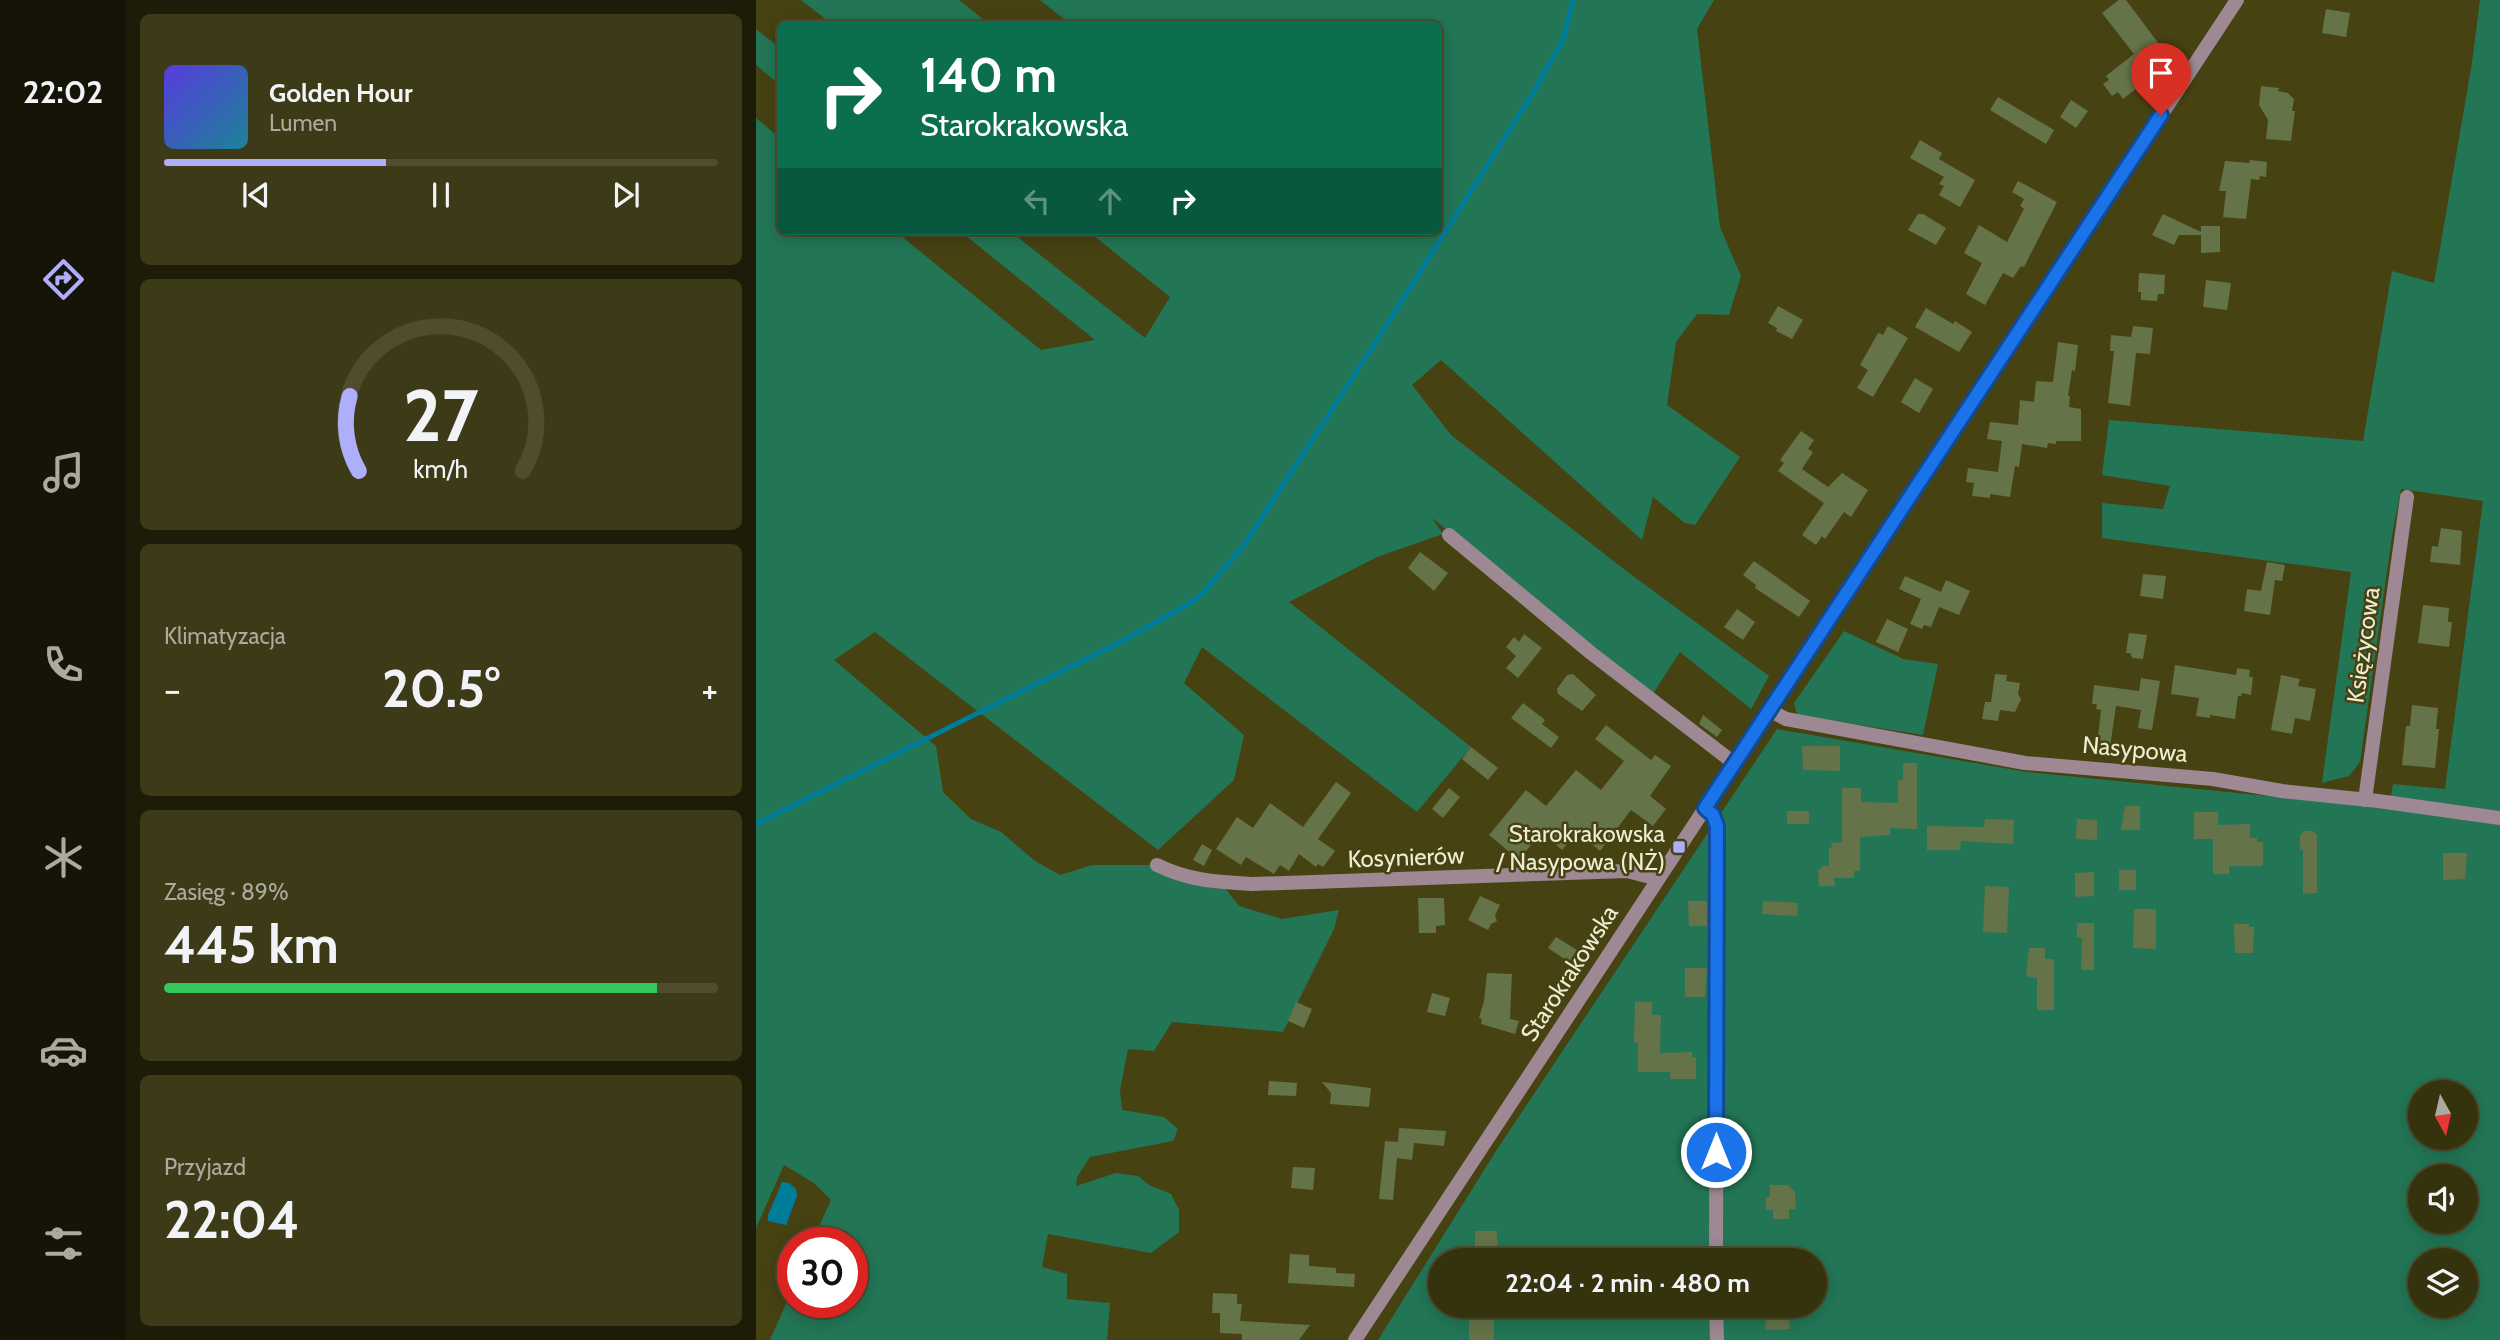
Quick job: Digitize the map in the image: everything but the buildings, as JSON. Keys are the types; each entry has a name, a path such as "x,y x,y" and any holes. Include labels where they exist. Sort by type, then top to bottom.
{"street":[{"name":"Starokrakowska","path":"1355,1340 2237,0"},
{"name":"Księżycowa","path":"2365,800 2407,497"},
{"path":"1449,535 1591,653 1734,763"},
{"name":"Nasypowa","path":"1769,710 1786,719 2025,763 2213,779 2282,791 2500,818"},
{"path":"1705,808 1713,815 1717,826 1716,1248"},
{"name":"Kosynierów","path":"1157,864 1177,875 1217,882 1253,884 1627,872 1658,879"},
{"path":"1716,1318 1717,1340"}],"green space":[{"path":"801,0 959,0 985,21 828,21"},
{"path":"1040,0 1714,0 1697,29 1720,227 1741,276 1729,315 1697,314 1676,342 1667,405 1740,457 1695,525 1685,523 1653,497 1642,540 1441,360 1412,385 1451,435 1629,573 1769,676 1751,709 1680,652 1652,695 1432,518 1443,534 1377,557 1289,602 1471,747 1417,812 1202,647 1184,683 1244,735 1234,780 1158,850 875,632 834,660 936,746 943,792 971,819 1001,832 1035,861 1060,875 1092,865 1171,865 1218,879 1239,906 1282,919 1339,910 1334,929 1283,1032 1172,1022 1154,1051 1128,1049 1120,1090 1122,1110 1164,1117 1178,1129 1173,1141 1090,1157 1077,1177 1076,1186 1116,1173 1138,1176 1149,1185 1171,1194 1179,1210 1179,1232 1151,1253 1048,1234 1042,1267 1067,1274 1067,1299 1110,1303 1107,1340 770,1340 780,1318 868,1318 868,1227 819,1227 831,1200 814,1183 784,1165 756,1228 756,118 777,136 777,235 900,235 1041,350 1095,340 965,235 1015,235 1145,338 1170,297 1093,235 1442,235 1442,21 1066,21"},
{"path":"2480,0 2500,0 2500,811 2391,796 2393,784 2445,789 2483,501 2401,489 2360,762 2349,776 2322,783 2351,572 2102,538 2102,503 2163,509 2170,486 2102,475 2109,420 2363,441 2392,271 2434,283 2472,63"},
{"path":"756,29 777,46 777,82 756,65"},
{"path":"1844,631 1903,659 1938,664 1923,735 1797,715 1794,703"},
{"path":"1777,729 2027,772 2349,804 2500,824 2500,1340 1378,1340 1428,1260 1428,1318 1827,1318 1827,1248 1435,1248 1496,1151"}],"water":[{"path":"782,1182 789,1183 796,1189 797,1196 786,1225 768,1221"}],"waterway":[{"path":"756,824 1124,640 1202,594 1244,545 1531,96 1563,40 1573,0"}],"place":[{"name":"Starokrakowska / Nasypowa (NŻ)","path":"1679,847"}],"route":[{"path":"1716,1152 1717,826 1713,815 1705,808 2161,115"}]}
